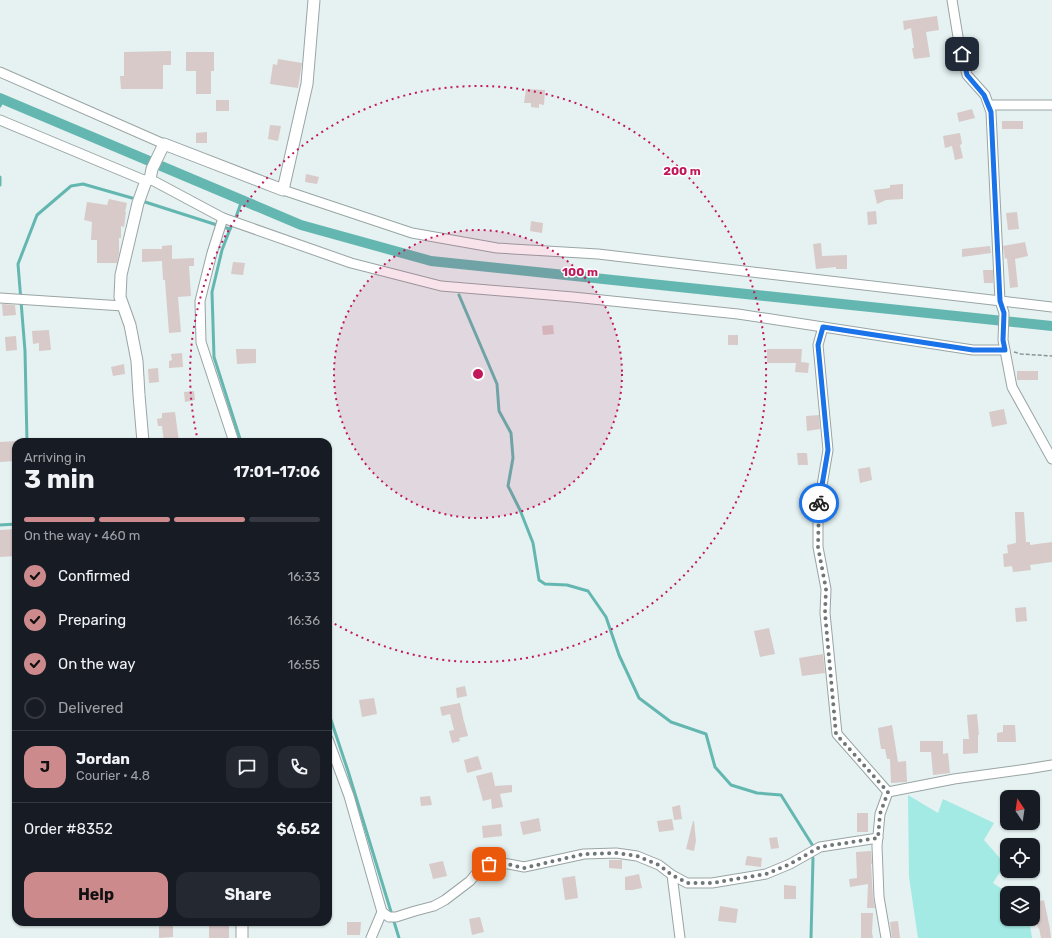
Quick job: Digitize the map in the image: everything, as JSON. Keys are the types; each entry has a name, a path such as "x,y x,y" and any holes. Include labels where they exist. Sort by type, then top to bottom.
{"street":[{"path":"283,190 307,84 314,0"},
{"path":"952,0 959,43 967,75 984,95 991,112 1000,301 1004,313 1003,340 1012,387 1052,459"},
{"path":"0,72 162,149 412,233 497,248 598,254 1052,307"},
{"path":"988,105 1052,105"},
{"path":"0,120 149,177 224,218 351,263 441,286 573,297 738,314 973,350 1005,350"},
{"path":"143,438 137,362 130,325 120,297 121,275 138,203 162,149"},
{"path":"224,218 212,254 200,301 201,342 233,438"},
{"path":"0,298 123,306"},
{"path":"823,327 818,345 828,450 818,509 818,547 826,589 825,613 836,734 888,792"},
{"path":"332,750 389,916"},
{"path":"888,792 954,779 1052,765"},
{"path":"886,938 879,897 877,846 880,814 888,792"},
{"path":"371,938 389,916 434,906 445,900 470,881 480,869 489,864 503,863 524,868 584,854 616,853 637,856 659,865 672,875 688,883 712,883 766,874 790,864 820,847 878,838"},
{"path":"672,875 680,938"},
{"path":"242,926 242,938"}],"path":[{"path":"1005,350 1022,354 1052,356"}],"shaded area":[{"path":"908,795 938,813 943,799 994,823 984,840 1000,858 1000,872 993,883 1000,888 1000,926 1030,926 1032,938 918,938 909,877"}],"building":[{"path":"937,16 939,30 926,32 930,57 914,59 911,28 904,30 903,21"},
{"path":"171,51 171,65 163,65 163,89 121,89 120,76 124,76 124,52"},
{"path":"186,52 214,52 214,71 211,71 211,94 196,94 196,71 186,71"},
{"path":"278,59 302,63 298,88 270,84 273,64 277,65"},
{"path":"526,89 545,90 544,105 539,104 539,108 531,107 531,103 524,103"},
{"path":"216,100 229,100 229,111 216,111"},
{"path":"972,109 975,118 959,122 957,113"},
{"path":"1002,121 1023,121 1023,129 1002,129"},
{"path":"270,125 281,126 278,141 268,139"},
{"path":"207,132 207,143 196,143 196,133"},
{"path":"960,133 962,144 960,145 963,158 955,160 952,146 945,148 943,136"},
{"path":"306,174 319,177 317,184 305,182"},
{"path":"903,184 903,199 886,200 877,204 874,190 890,188 890,185"},
{"path":"109,199 127,203 124,227 121,226 121,238 119,238 117,263 97,263 97,240 91,240 92,222 84,220 87,202 107,205"},
{"path":"876,211 877,224 868,225 867,212"},
{"path":"1017,212 1019,229 1008,230 1006,213"},
{"path":"531,221 543,223 542,233 530,231"},
{"path":"1025,242 1028,256 1015,259 1018,287 1010,288 1007,258 1005,259 1003,246"},
{"path":"821,243 822,256 847,255 847,269 836,269 836,267 816,269 813,244"},
{"path":"172,245 172,259 194,258 194,266 189,266 191,296 178,297 181,332 169,333 162,261 142,262 142,249 162,249 162,246"},
{"path":"990,246 991,253 962,257 962,249"},
{"path":"233,262 245,263 243,275 231,274"},
{"path":"983,270 993,270 993,283 984,283"},
{"path":"2,304 15,305 16,315 3,316"},
{"path":"553,325 554,334 543,335 542,326"},
{"path":"49,330 51,350 39,351 39,343 33,344 32,331"},
{"path":"728,335 738,335 738,345 728,345"},
{"path":"16,336 17,350 6,351 5,337"},
{"path":"236,349 256,349 256,363 237,364"},
{"path":"767,349 802,349 801,362 809,363 808,373 795,372 796,363 767,363"},
{"path":"182,353 183,367 169,368 169,361 172,360 171,354"},
{"path":"124,364 125,374 113,376 111,367"},
{"path":"158,368 159,382 149,383 148,369"},
{"path":"1017,371 1038,371 1038,380 1017,380"},
{"path":"194,391 195,400 185,402 184,392"},
{"path":"1004,409 1007,424 992,427 989,412"},
{"path":"175,412 178,438 164,438 162,426 158,426 157,419 162,418 162,413"},
{"path":"819,415 820,429 807,431 806,416"},
{"path":"12,441 12,461 0,462 0,442"},
{"path":"797,453 807,453 808,465 798,465"},
{"path":"870,467 872,480 860,483 858,469"},
{"path":"1015,512 1024,512 1026,542 1030,542 1030,545 1052,542 1052,562 1030,565 1031,570 1013,572 1012,566 1004,567 1003,554 1008,553 1007,545 1016,543"},
{"path":"12,529 12,556 0,557 0,530"},
{"path":"1026,607 1027,621 1016,622 1015,608"},
{"path":"769,628 775,654 760,657 754,631"},
{"path":"823,654 825,673 802,676 799,658"},
{"path":"465,686 467,696 457,698 456,688"},
{"path":"374,698 377,714 362,717 359,700"},
{"path":"460,703 468,736 459,738 460,741 452,743 449,731 454,730 450,714 442,716 440,707"},
{"path":"977,714 979,735 978,753 963,754 963,739 969,739 967,715"},
{"path":"892,725 898,762 906,761 907,782 891,783 890,759 887,759 885,749 881,749 878,728"},
{"path":"1003,725 1015,725 1016,742 997,742 997,733 1003,732"},
{"path":"920,741 943,741 943,754 948,753 950,773 933,775 931,752 920,752"},
{"path":"478,756 482,769 467,773 464,760"},
{"path":"492,772 495,786 512,785 512,792 500,794 503,807 492,809 491,799 483,801 476,776"},
{"path":"430,796 432,805 421,806 420,797"},
{"path":"680,805 682,819 674,820 672,807"},
{"path":"857,813 868,813 868,832 857,832"},
{"path":"539,818 541,831 523,835 520,822"},
{"path":"672,819 674,830 659,832 657,821"},
{"path":"693,821 696,841 694,851 686,849"},
{"path":"501,824 502,836 483,838 482,826"},
{"path":"777,837 779,848 771,849 769,838"},
{"path":"871,851 873,897 875,908 867,908 868,884 850,887 849,879 857,878 856,852"},
{"path":"747,856 762,858 761,867 745,865"},
{"path":"609,860 622,860 622,869 609,868"},
{"path":"443,861 447,876 433,879 429,864"},
{"path":"639,874 642,888 625,890 625,877"},
{"path":"575,876 578,898 565,900 562,878"},
{"path":"784,885 796,886 796,899 784,899"},
{"path":"1044,900 1051,938 1041,938 1039,928 1038,929 1037,926 1040,926 1040,901"},
{"path":"720,906 738,909 736,923 718,921"},
{"path":"861,913 873,913 873,938 861,938"},
{"path":"480,917 484,932 472,935 469,919"},
{"path":"898,921 900,938 892,938 890,922"},
{"path":"347,922 361,922 360,935 347,935"},
{"path":"159,926 173,926 173,937 159,938"},
{"path":"209,926 229,926 229,938 209,938"}],"waterway":[{"path":"0,98 301,225 431,261 1052,326"},
{"path":"0,106 3,99"},
{"path":"0,177 0,185"},
{"path":"27,438 25,351 18,264 37,215 71,186 83,184 132,198"},
{"path":"236,217 242,200"},
{"path":"142,201 217,225"},
{"path":"223,227 230,229 232,225"},
{"path":"230,229 222,250 212,292 214,357 240,438"},
{"path":"459,295 497,384 499,411 511,433 513,458 508,486 520,510 533,543 539,580 545,584 567,585 588,591 606,617 619,655 639,698 671,722 706,734 715,767 731,785 757,793 781,795 813,846"},
{"path":"0,525 12,524"},
{"path":"332,723 399,938"},
{"path":"811,938 813,858"}],"way so far":[{"path":"489,864 503,863 524,868 584,854 616,853 637,856 659,865 672,875 688,883 712,883 766,874 790,864 820,847 878,838 880,814 888,792 836,734 836,719 825,613 826,589 818,547 819,503"}],"route":[{"path":"819,503 828,450 818,345 823,327 973,350 1005,350 1003,340 1004,313 1000,301 991,112 984,95 967,75 962,54"}]}
